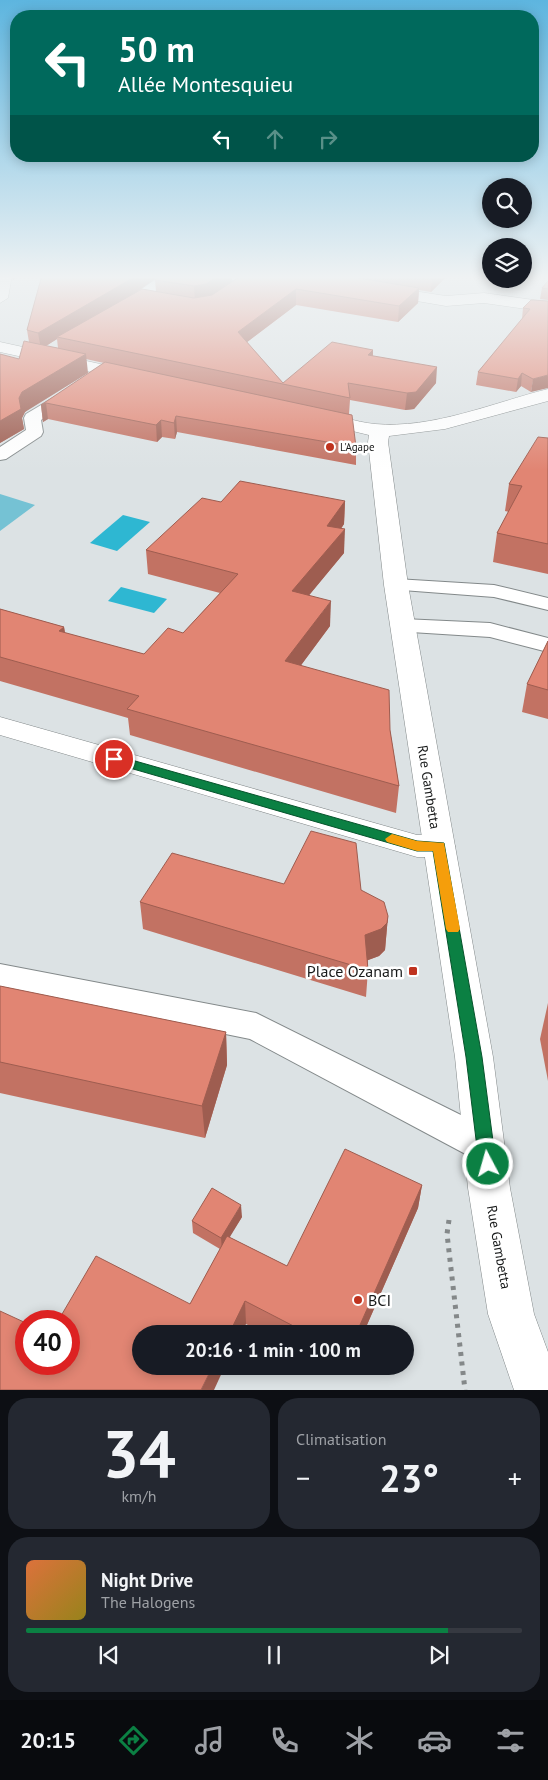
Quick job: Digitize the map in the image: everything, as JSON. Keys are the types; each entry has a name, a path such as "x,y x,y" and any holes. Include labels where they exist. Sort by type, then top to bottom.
{"street":[{"path":"0,347 152,380"},
{"path":"304,414 380,430 449,421 548,395"},
{"name":"Rue Gambetta","path":"380,430 378,442 396,585 474,1057 486,1146 489,1188 511,1314 538,1390"},
{"path":"0,726 417,846 439,846"}],"lane":[{"path":"39,356 56,346"},
{"path":"0,455 34,432 32,418 105,370"},
{"path":"396,585 486,590 548,604"},
{"path":"403,626 490,630 548,644"},
{"path":"0,976 256,1027 486,1146"}],"shaded area":[{"path":"0,494 35,505 0,531"},
{"path":"123,515 150,522 117,551 90,543"},
{"path":"121,587 167,599 154,613 108,601"}],"building":[{"path":"71,340 245,340 283,383 332,342 373,350 368,355 437,367 416,392 407,393 348,383 350,398"},
{"path":"505,340 548,340 548,375 533,379 522,373 518,379 478,372"},
{"path":"24,341 86,354 22,392 19,398 21,409 0,421 0,354 19,359"},
{"path":"105,362 352,415 356,447 176,416 174,423 161,420 156,425 46,403 41,405"},
{"path":"538,437 548,438 548,544 497,533 522,486 509,484"},
{"path":"240,481 345,501 327,526 345,529 292,591 331,601 285,661 389,690 390,730 399,786 127,709 139,696 0,657 0,609 64,627 59,631 144,654 168,628 183,633 238,574 146,550 202,498 221,502"},
{"path":"548,641 548,690 527,684"},
{"path":"311,831 356,843 361,890 384,902 388,916 387,923 381,929 365,935 368,970 140,902 172,853 284,884"},
{"path":"0,986 226,1032 202,1106 0,1062"},
{"path":"345,1149 422,1185 360,1325 292,1325 245,1301 233,1325 132,1325 132,1375 208,1375 201,1390 0,1390 0,1311 15,1318 15,1375 80,1375 80,1310 64,1310 96,1256 190,1304 227,1236 287,1266"},
{"path":"212,1188 241,1205 221,1238 192,1221"}],"slow traffic":[{"path":"392,839 417,846 439,846 453,929"}],"place":[{"name":"L'Agape","path":"330,447"},
{"name":"Place Ozanam","path":"413,971"},
{"name":"BCI","path":"358,1300"}],"route":[{"path":"114,759 417,846 439,846 474,1057 488,1164"}]}
